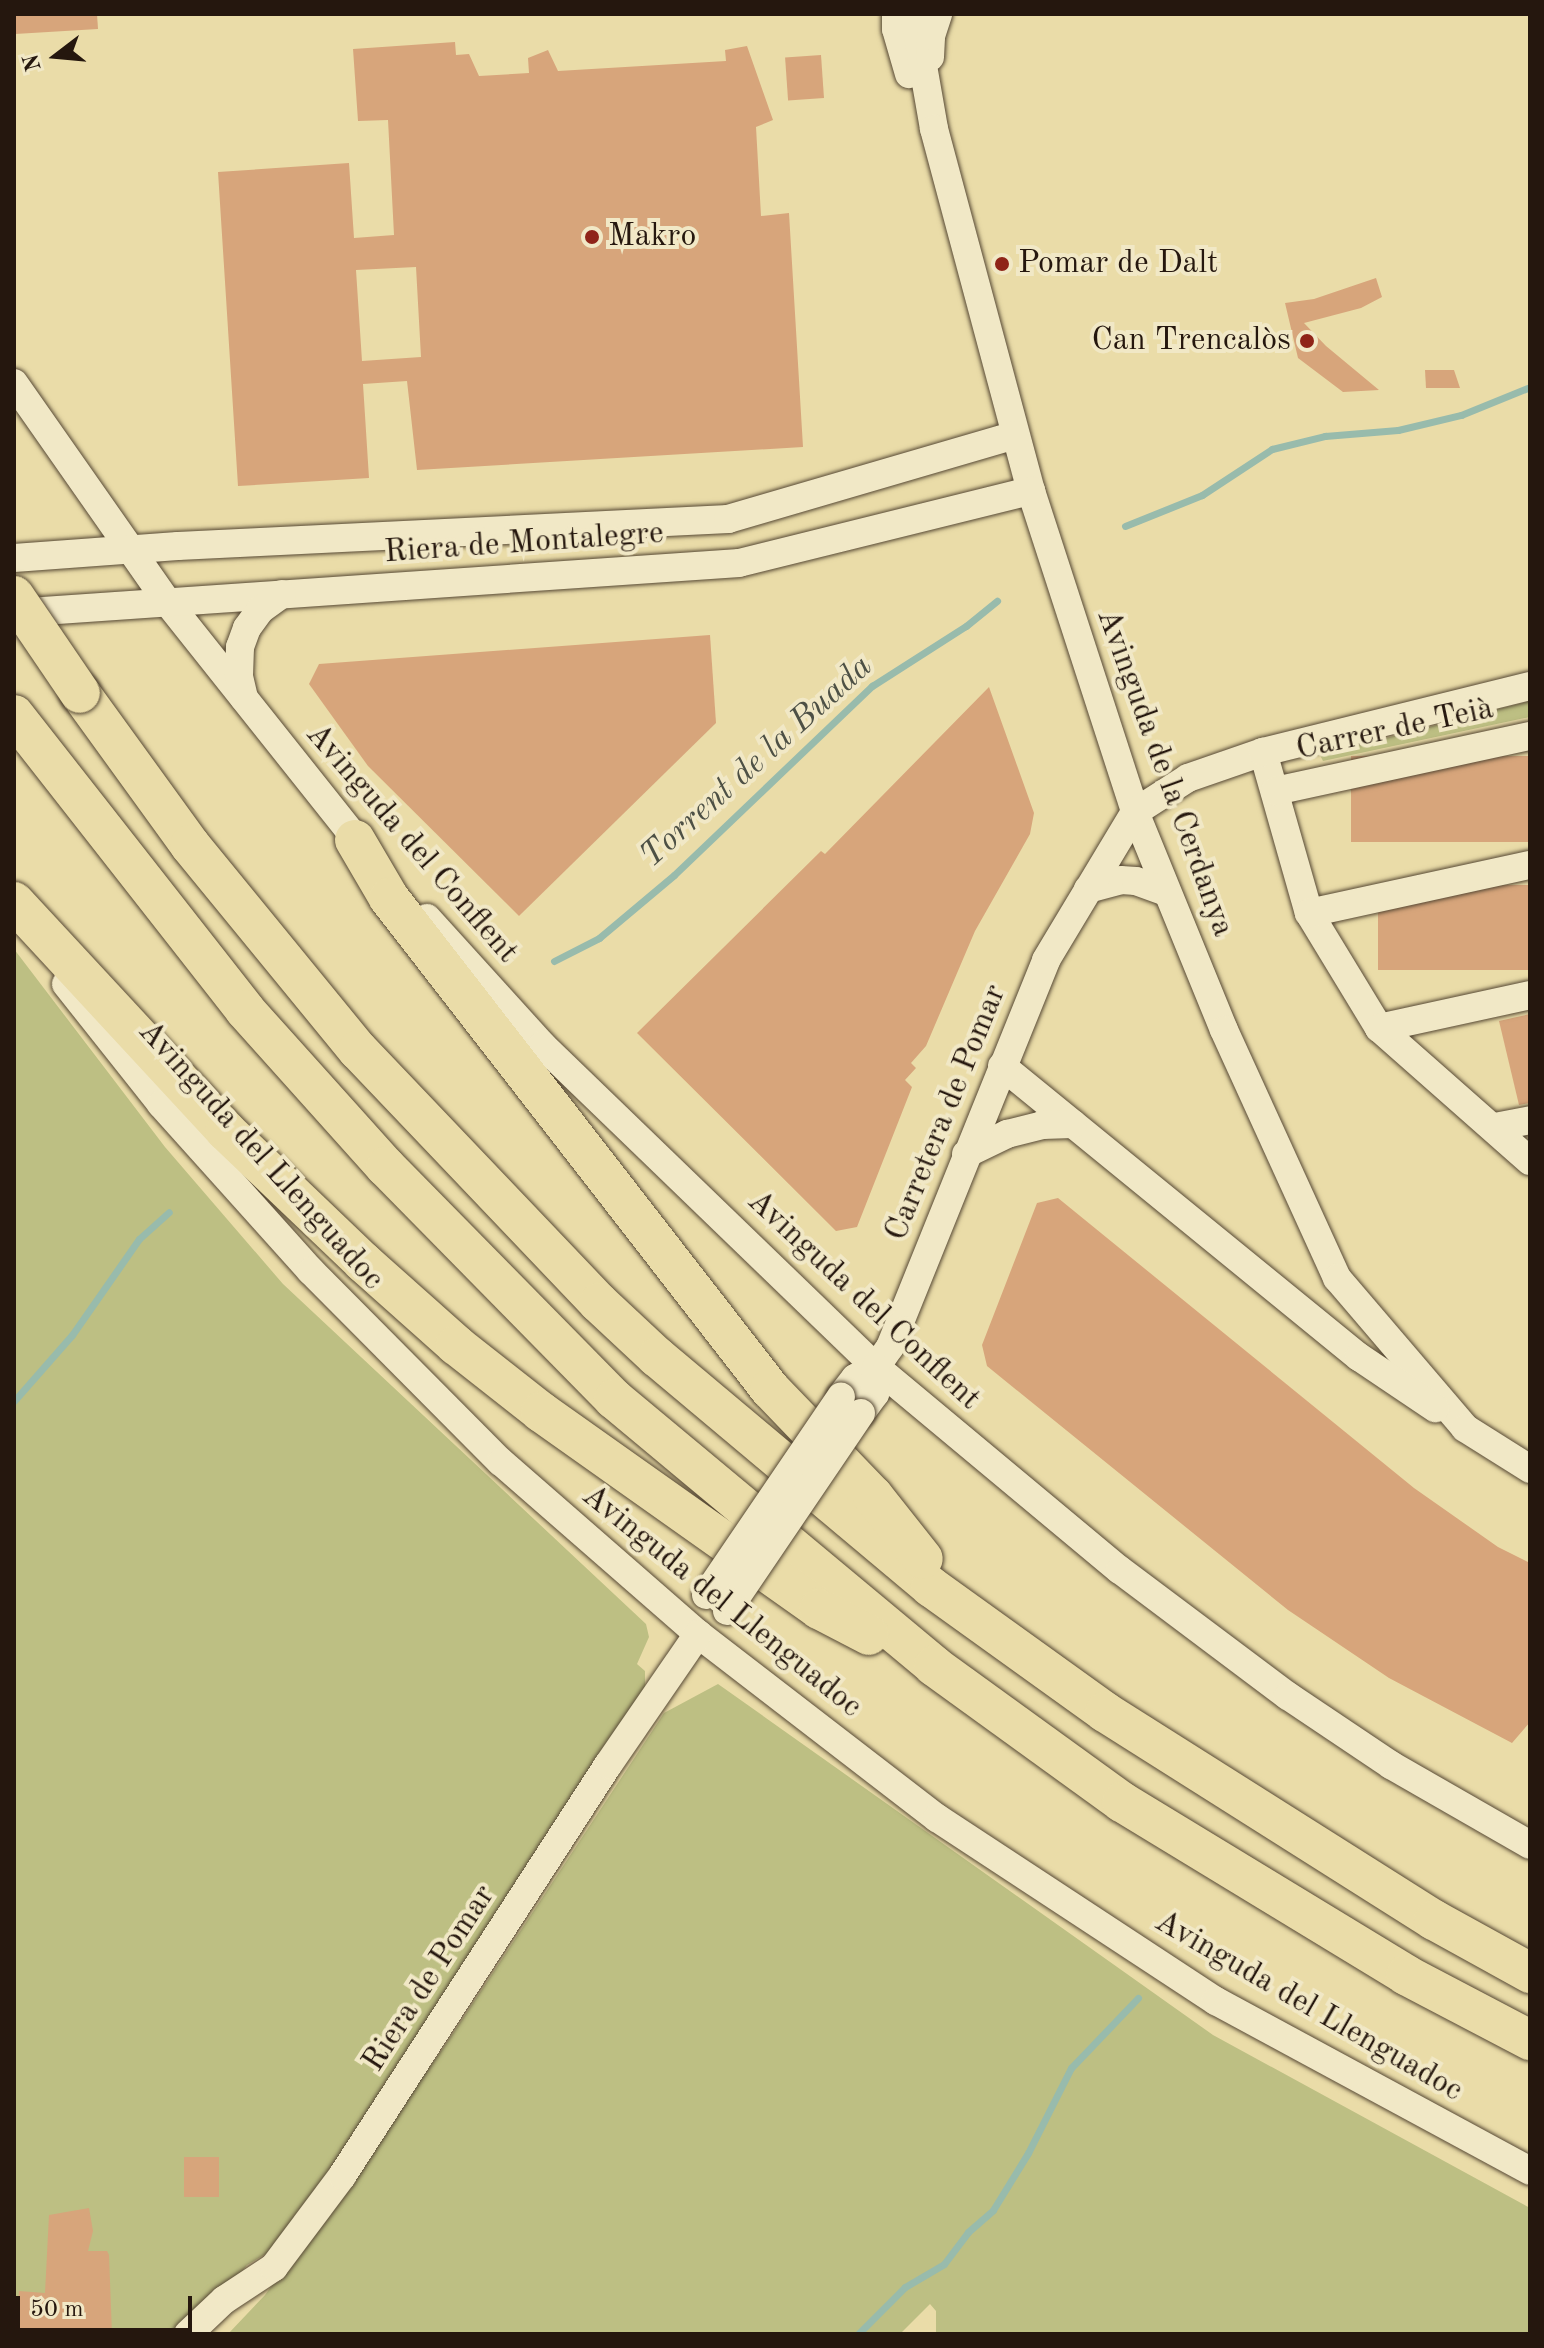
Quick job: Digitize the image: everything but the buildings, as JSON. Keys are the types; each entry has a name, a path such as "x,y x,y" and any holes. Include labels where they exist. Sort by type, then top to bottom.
{"highway":[{"path":"14,596 190,845 358,1050 599,1303 794,1474 965,1613 1105,1712 1238,1799 1434,1920 1530,1973"},
{"path":"14,715 245,1010 397,1178 614,1399 934,1666 1122,1802 1406,1975 1530,2040"},
{"path":"355,840 389,898 770,1389 873,1496 965,1613"},
{"path":"14,902 226,1131 363,1262 456,1345 541,1412 819,1609 934,1666"}],"street":[{"path":"934,129 930,46 938,14"},
{"name":"Avinguda de la Cerdanya","path":"898,18 914,91 934,129 1031,491 1135,812 1167,892 1224,1030 1337,1278 1465,1428"},
{"name":"Avinguda del Conflent","path":"14,383 169,604 355,840 542,1045 876,1367 1120,1570 1288,1696 1391,1765 1530,1845"},
{"name":"Riera de Montalegre","path":"14,558 132,548 728,519 1015,435"},
{"name":"Riera de Montalegre","path":"14,613 739,563 1031,491"},
{"path":"244,699 239,676 240,647 247,628 260,610 282,594"},
{"name":"Carretera de Pomar","path":"697,1633 851,1404 855,1378 876,1367 890,1347 1046,960 1135,812 1188,778 1263,752 1530,686"},
{"name":"Carrer de Teià","path":"1275,791 1530,736"},
{"path":"1263,752 1309,913 1379,1028 1530,1161"},
{"path":"1309,913 1530,865"},
{"path":"1088,889 1121,880 1136,881 1167,892"},
{"name":"Avinguda del Llenguadoc","path":"14,912 161,1104 311,1271 501,1462 697,1633 937,1818 1216,2001 1530,2171"},
{"path":"1379,1028 1530,995"},
{"name":"Avinguda de la Cerdanya","path":"1002,1066 1359,1357 1530,1469"},
{"path":"1495,1127 1530,1120"},
{"path":"966,1154 1007,1134 1042,1125 1073,1124"},
{"name":"Riera de Pomar","path":"188,2334 224,2300 274,2267 331,2192 697,1633"}],"green space":[{"path":"1530,701 1530,717 1323,761 1320,755"},
{"path":"14,949 165,1147 283,1284 646,1624 649,1637 637,1664 645,1671 645,1687 551,1837 279,2246 247,2265 231,2286 177,2334 14,2334"},
{"path":"718,1684 1213,2035 1530,2208 1530,2334 936,2334 936,2311 930,2304 900,2334 228,2334 265,2295 444,2047 664,1713"}],"waterway":[{"name":"Torrent de la Buada","path":"1125,526 1202,495 1272,449 1325,436 1398,430 1461,415 1530,387"},
{"name":"Torrent de la Buada","path":"554,961 599,938 674,875 872,686 966,626 997,601"},
{"name":"Torrent de la Buada","path":"14,1401 72,1335 139,1239 169,1212"},
{"name":"Riera de Pomar","path":"858,2334 905,2287 944,2264 968,2232 993,2210 1028,2153 1071,2068 1138,1998"}],"place":[{"name":"Makro","path":"592,237"},
{"name":"Pomar de Dalt","path":"1002,264"},
{"name":"Can Trencalòs","path":"1307,341"}]}
